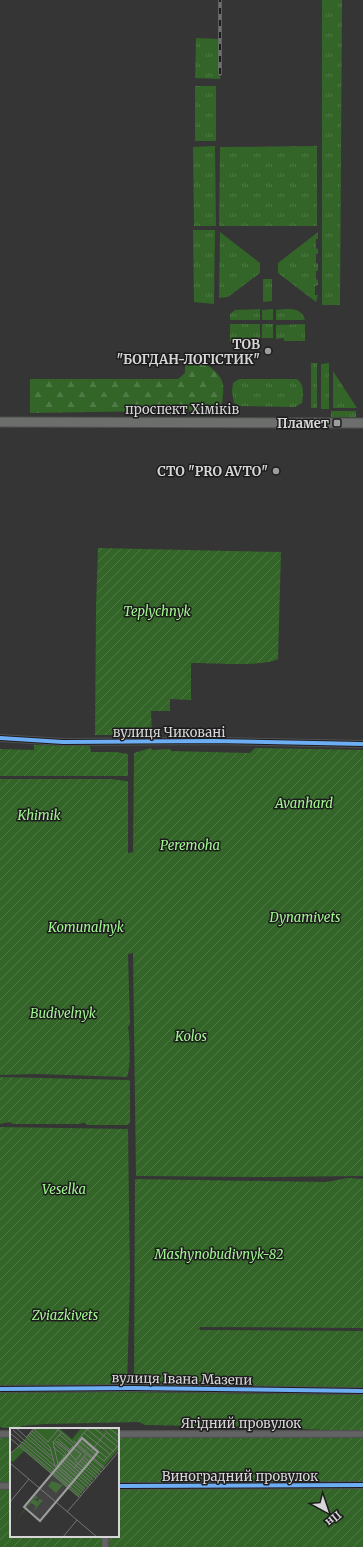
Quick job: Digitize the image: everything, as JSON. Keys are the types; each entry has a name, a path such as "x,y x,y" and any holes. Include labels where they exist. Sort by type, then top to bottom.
{"main road":[{"name":"проспект Хіміків","path":"0,422 363,422"}],"street":[{"name":"вулиця Чиковані","path":"0,738 64,742 213,741 363,744"},
{"name":"вулиця Івана Мазепи","path":"0,1389 132,1388 363,1391"},
{"name":"Ягідний провулок","path":"119,1434 363,1434"},
{"name":"Виноградний провулок","path":"119,1486 363,1485"}],"green space":[{"path":"322,0 342,0 340,305 322,305"},
{"path":"196,38 221,39 220,79 195,78"},
{"path":"195,86 216,86 216,141 195,141"},
{"path":"215,146 216,226 194,226 193,147"},
{"path":"317,146 317,226 219,226 220,147"},
{"path":"193,230 215,230 214,304 194,302"},
{"path":"220,232 260,263 260,273 228,297 219,298"},
{"path":"318,232 318,239 316,239 318,254 316,254 316,263 318,264 318,271 316,271 316,279 318,280 318,285 315,286 315,295 318,295 316,302 278,273 278,263"},
{"path":"263,279 272,279 272,301 263,302"},
{"path":"260,309 260,320 230,320 230,314 235,310"},
{"path":"273,309 273,320 262,320 262,310"},
{"path":"276,310 297,310 305,320 276,320"},
{"path":"230,324 260,324 260,339 251,339 251,341 230,341"},
{"path":"262,324 273,324 273,338 262,338"},
{"path":"305,324 305,341 284,341 284,338 276,339 276,325"},
{"path":"195,359 216,372 222,380 223,391 221,410 30,413 30,379 178,379 185,373 185,360"},
{"path":"311,363 317,363 317,408 311,408"},
{"path":"329,363 329,409 321,409 321,364"},
{"path":"333,371 357,408 333,408"},
{"path":"239,379 297,379 300,381 302,387 302,403 295,407 239,406 234,403 232,391 233,383"},
{"path":"331,411 356,411 356,417 331,417"},
{"name":"Teplychnyk","path":"98,548 281,552 278,659 249,664 191,663 191,700 170,699 170,711 151,711 152,735 95,735"},
{"name":"Khimik","path":"34,745 90,746 91,752 116,752 128,754 128,776 0,776 0,749 34,750"},
{"path":"151,748 152,750 170,749 171,751 250,753 255,748 363,750 363,1176 136,1176 133,953 128,954 130,1024 128,1027 130,1060 127,1077 36,1074 0,1075 0,779 110,779 127,781 128,853 133,852 134,753"},
{"path":"0,1077 128,1080 130,1081 130,1123 127,1125 87,1125 85,1123 13,1124 9,1122 0,1124"},
{"path":"0,1127 128,1129 130,1280 127,1386 0,1387"},
{"name":"Mashynobudivnyk-82","path":"348,1178 363,1179 363,1328 200,1327 199,1330 363,1331 363,1388 136,1385 134,1382 135,1179 326,1182"},
{"path":"113,1392 363,1395 363,1430 350,1431 256,1427 145,1425 139,1422 44,1424 21,1426 21,1428 0,1427 0,1393"},
{"path":"0,1436 10,1436 10,1537 119,1537 119,1436 363,1437 363,1547 0,1547"}],"railway":[{"path":"220,0 220,74"}],"cycle path":[{"path":"0,738 63,742 213,741 363,744"},
{"path":"0,1389 132,1388 363,1391"},
{"path":"119,1486 363,1485"}],"place":[{"name":"ТОВ \"БОГДАН-ЛОГІСТИК\"","path":"268,351"},
{"name":"Пламет","path":"337,423"},
{"name":"СТО \"PRO AVTO\"","path":"276,471"}],"park label":[{"name":"Avanhard","path":"304,803"},
{"name":"Peremoha","path":"190,845"},
{"name":"Dynamivets","path":"305,917"},
{"name":"Komunalnyk","path":"86,927"},
{"name":"Budivelnyk","path":"63,1013"},
{"name":"Kolos","path":"191,1036"},
{"name":"Veselka","path":"64,1189"},
{"name":"Zviazkivets","path":"65,1315"}]}
